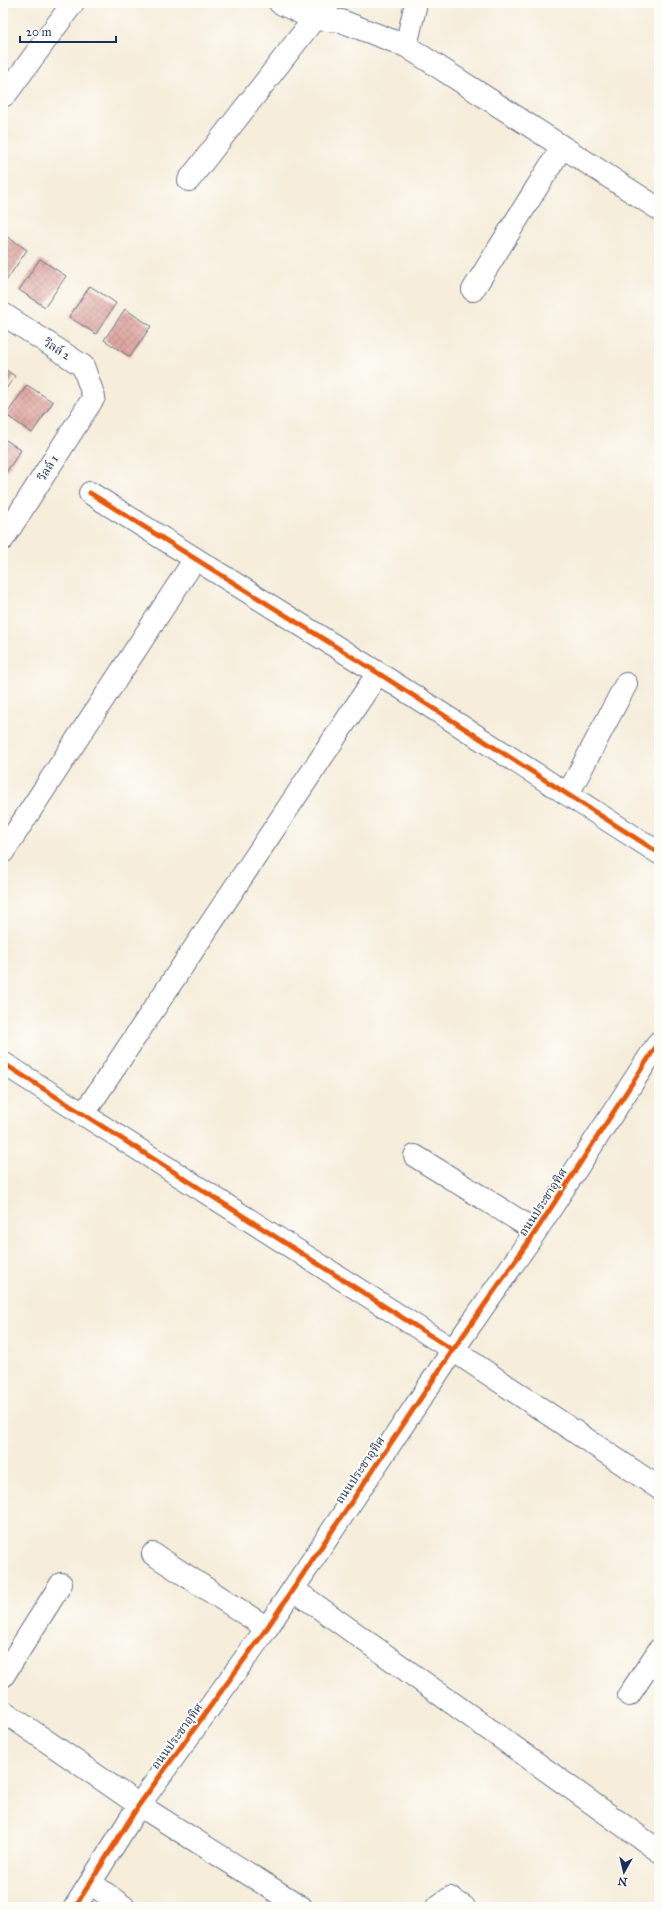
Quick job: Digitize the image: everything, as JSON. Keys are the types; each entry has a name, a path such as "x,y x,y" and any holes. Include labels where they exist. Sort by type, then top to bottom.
{"street":[{"path":"3,96 73,3"},
{"path":"280,3 314,19 338,12 406,46 659,208"},
{"path":"189,180 314,19 329,3"},
{"path":"406,46 416,3"},
{"path":"473,290 562,147"},
{"name":"วิลล์ 2","path":"3,314 83,366 94,397"},
{"name":"วิลล์ 1","path":"3,539 94,397"},
{"path":"90,493 378,673 659,852"},
{"path":"3,852 195,559"},
{"path":"83,1115 378,673"},
{"path":"568,794 626,684"},
{"name":"ถนนประชาอุทิศ","path":"75,1907 139,1806 267,1628 453,1350 536,1231 659,1042"},
{"path":"3,1063 657,1482"},
{"path":"415,1156 536,1231"},
{"path":"153,1554 267,1628"},
{"path":"3,1676 61,1584"},
{"path":"293,1589 659,1851"},
{"path":"629,1695 659,1650"},
{"path":"3,1711 139,1806 301,1907"},
{"path":"91,1883 124,1907"},
{"path":"437,1907 439,1904 450,1898 464,1907"}],"building":[{"path":"3,234 27,250 6,281 3,279"},
{"path":"40,259 66,276 45,307 19,290"},
{"path":"90,286 116,303 96,334 69,317"},
{"path":"125,309 151,326 130,357 104,340"},
{"path":"3,368 15,376 3,393"},
{"path":"27,385 53,402 32,433 6,415"},
{"path":"3,438 21,450 3,477"}],"cycle path":[{"path":"90,493 378,673 659,853"},
{"path":"75,1907 139,1805 267,1628 453,1350 536,1231 659,1042"},
{"path":"3,1063 453,1350"}]}
